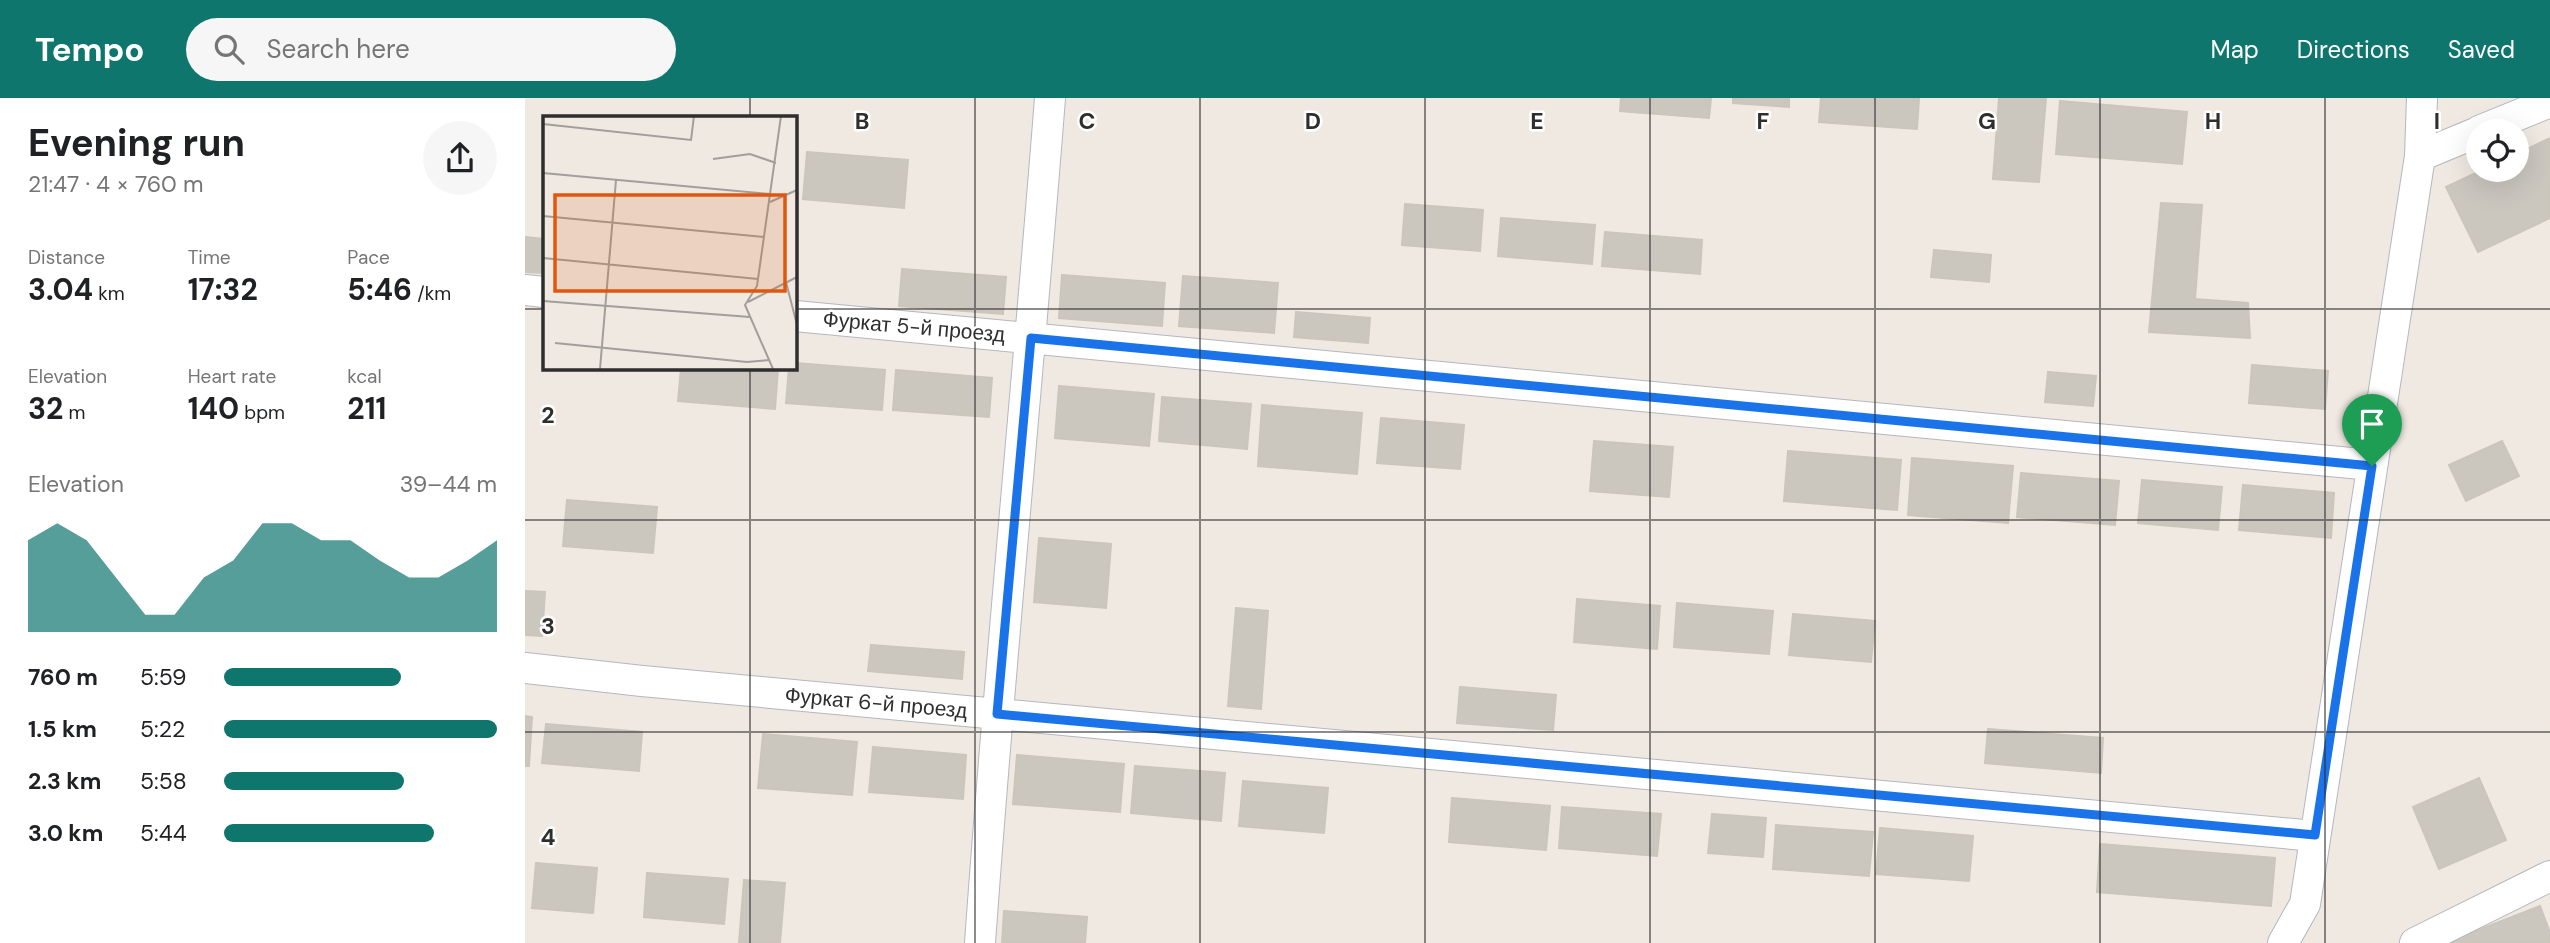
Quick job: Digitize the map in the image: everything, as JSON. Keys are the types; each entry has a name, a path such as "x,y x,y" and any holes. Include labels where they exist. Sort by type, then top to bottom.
{"street":[{"path":"980,943 1050,98"},
{"path":"2283,943 2305,904 2420,156 2422,98"},
{"path":"2508,119 2550,102"},
{"path":"2420,156 2466,136"},
{"path":"525,290 543,292"},
{"name":"Фуркат 5-й проезд","path":"796,316 2372,466"},
{"name":"Фуркат 6-й проезд","path":"525,668 2315,835"},
{"path":"2415,943 2550,876"}],"building":[{"path":"1621,98 1711,98 1709,118 1620,111"},
{"path":"1733,98 1789,98 1789,107 1733,103"},
{"path":"1821,98 1919,98 1917,129 1819,122"},
{"path":"1999,98 2046,98 2039,182 1993,179"},
{"path":"2060,101 2187,112 2182,164 2056,154"},
{"path":"2550,138 2550,218 2478,252 2446,187 2466,178 2466,182 2529,182 2529,148"},
{"path":"807,152 908,160 904,208 803,199"},
{"path":"2161,203 2202,205 2195,299 2248,303 2250,338 2149,332"},
{"path":"1405,204 1483,210 1480,251 1402,245"},
{"path":"1501,218 1595,225 1592,264 1498,256"},
{"path":"1605,232 1702,240 1700,274 1602,266"},
{"path":"525,237 543,239 543,273 525,272"},
{"path":"1934,250 1991,255 1989,282 1931,277"},
{"path":"902,269 1006,277 1003,314 899,306"},
{"path":"1062,275 1165,283 1162,326 1059,318"},
{"path":"1183,276 1278,283 1274,333 1179,326"},
{"path":"1296,312 1370,318 1368,343 1294,337"},
{"path":"796,363 885,370 882,410 786,403 789,369 796,369"},
{"path":"2252,365 2328,371 2325,409 2249,403"},
{"path":"681,369 778,369 775,409 678,401"},
{"path":"896,370 992,378 989,417 893,410"},
{"path":"2048,372 2096,376 2093,406 2045,402"},
{"path":"1059,386 1154,394 1149,446 1055,438"},
{"path":"1162,397 1251,404 1247,449 1159,441"},
{"path":"1262,405 1362,413 1357,474 1258,466"},
{"path":"1381,418 1464,425 1460,469 1377,463"},
{"path":"1594,441 1673,447 1669,497 1590,491"},
{"path":"2502,441 2519,476 2466,501 2449,465"},
{"path":"1788,451 1901,460 1897,510 1784,501"},
{"path":"1912,458 2013,466 2008,523 1908,515"},
{"path":"2021,473 2119,481 2115,525 2017,517"},
{"path":"2142,480 2222,487 2218,530 2138,523"},
{"path":"2243,485 2334,493 2331,538 2239,530"},
{"path":"567,500 657,507 653,553 563,546"},
{"path":"1039,538 1111,544 1106,608 1034,602"},
{"path":"525,591 545,592 542,636 525,635"},
{"path":"1577,599 1660,606 1657,649 1574,642"},
{"path":"1677,603 1773,611 1769,654 1674,647"},
{"path":"1236,608 1268,611 1261,709 1228,706"},
{"path":"1793,614 1875,621 1871,662 1789,655"},
{"path":"871,645 964,652 962,679 868,671"},
{"path":"1460,687 1556,695 1553,730 1457,723"},
{"path":"525,716 532,717 529,766 525,766"},
{"path":"546,724 642,732 639,771 542,763"},
{"path":"1988,729 2103,738 2101,773 1985,763"},
{"path":"763,734 857,742 852,795 758,788"},
{"path":"873,747 966,755 963,799 869,792"},
{"path":"1017,755 1124,764 1120,812 1013,804"},
{"path":"1135,766 1225,773 1221,821 1131,813"},
{"path":"2479,778 2506,840 2439,869 2413,807"},
{"path":"1243,781 1328,788 1324,833 1239,826"},
{"path":"1452,798 1550,806 1546,850 1449,842"},
{"path":"1562,807 1661,814 1657,856 1559,848"},
{"path":"1712,814 1766,818 1763,857 1708,853"},
{"path":"1776,825 1873,832 1869,876 1773,869"},
{"path":"1880,828 1973,836 1969,881 1876,874"},
{"path":"2100,844 2275,858 2271,906 2097,892"},
{"path":"536,863 597,868 593,913 532,908"},
{"path":"647,873 728,879 724,924 644,917"},
{"path":"744,880 785,883 780,943 739,943"},
{"path":"2540,906 2550,933 2550,943 2445,943"},
{"path":"1004,911 1087,917 1085,943 1002,943"}],"route":[{"path":"1031,338 2372,466 2315,835 997,714 1031,338"}]}
